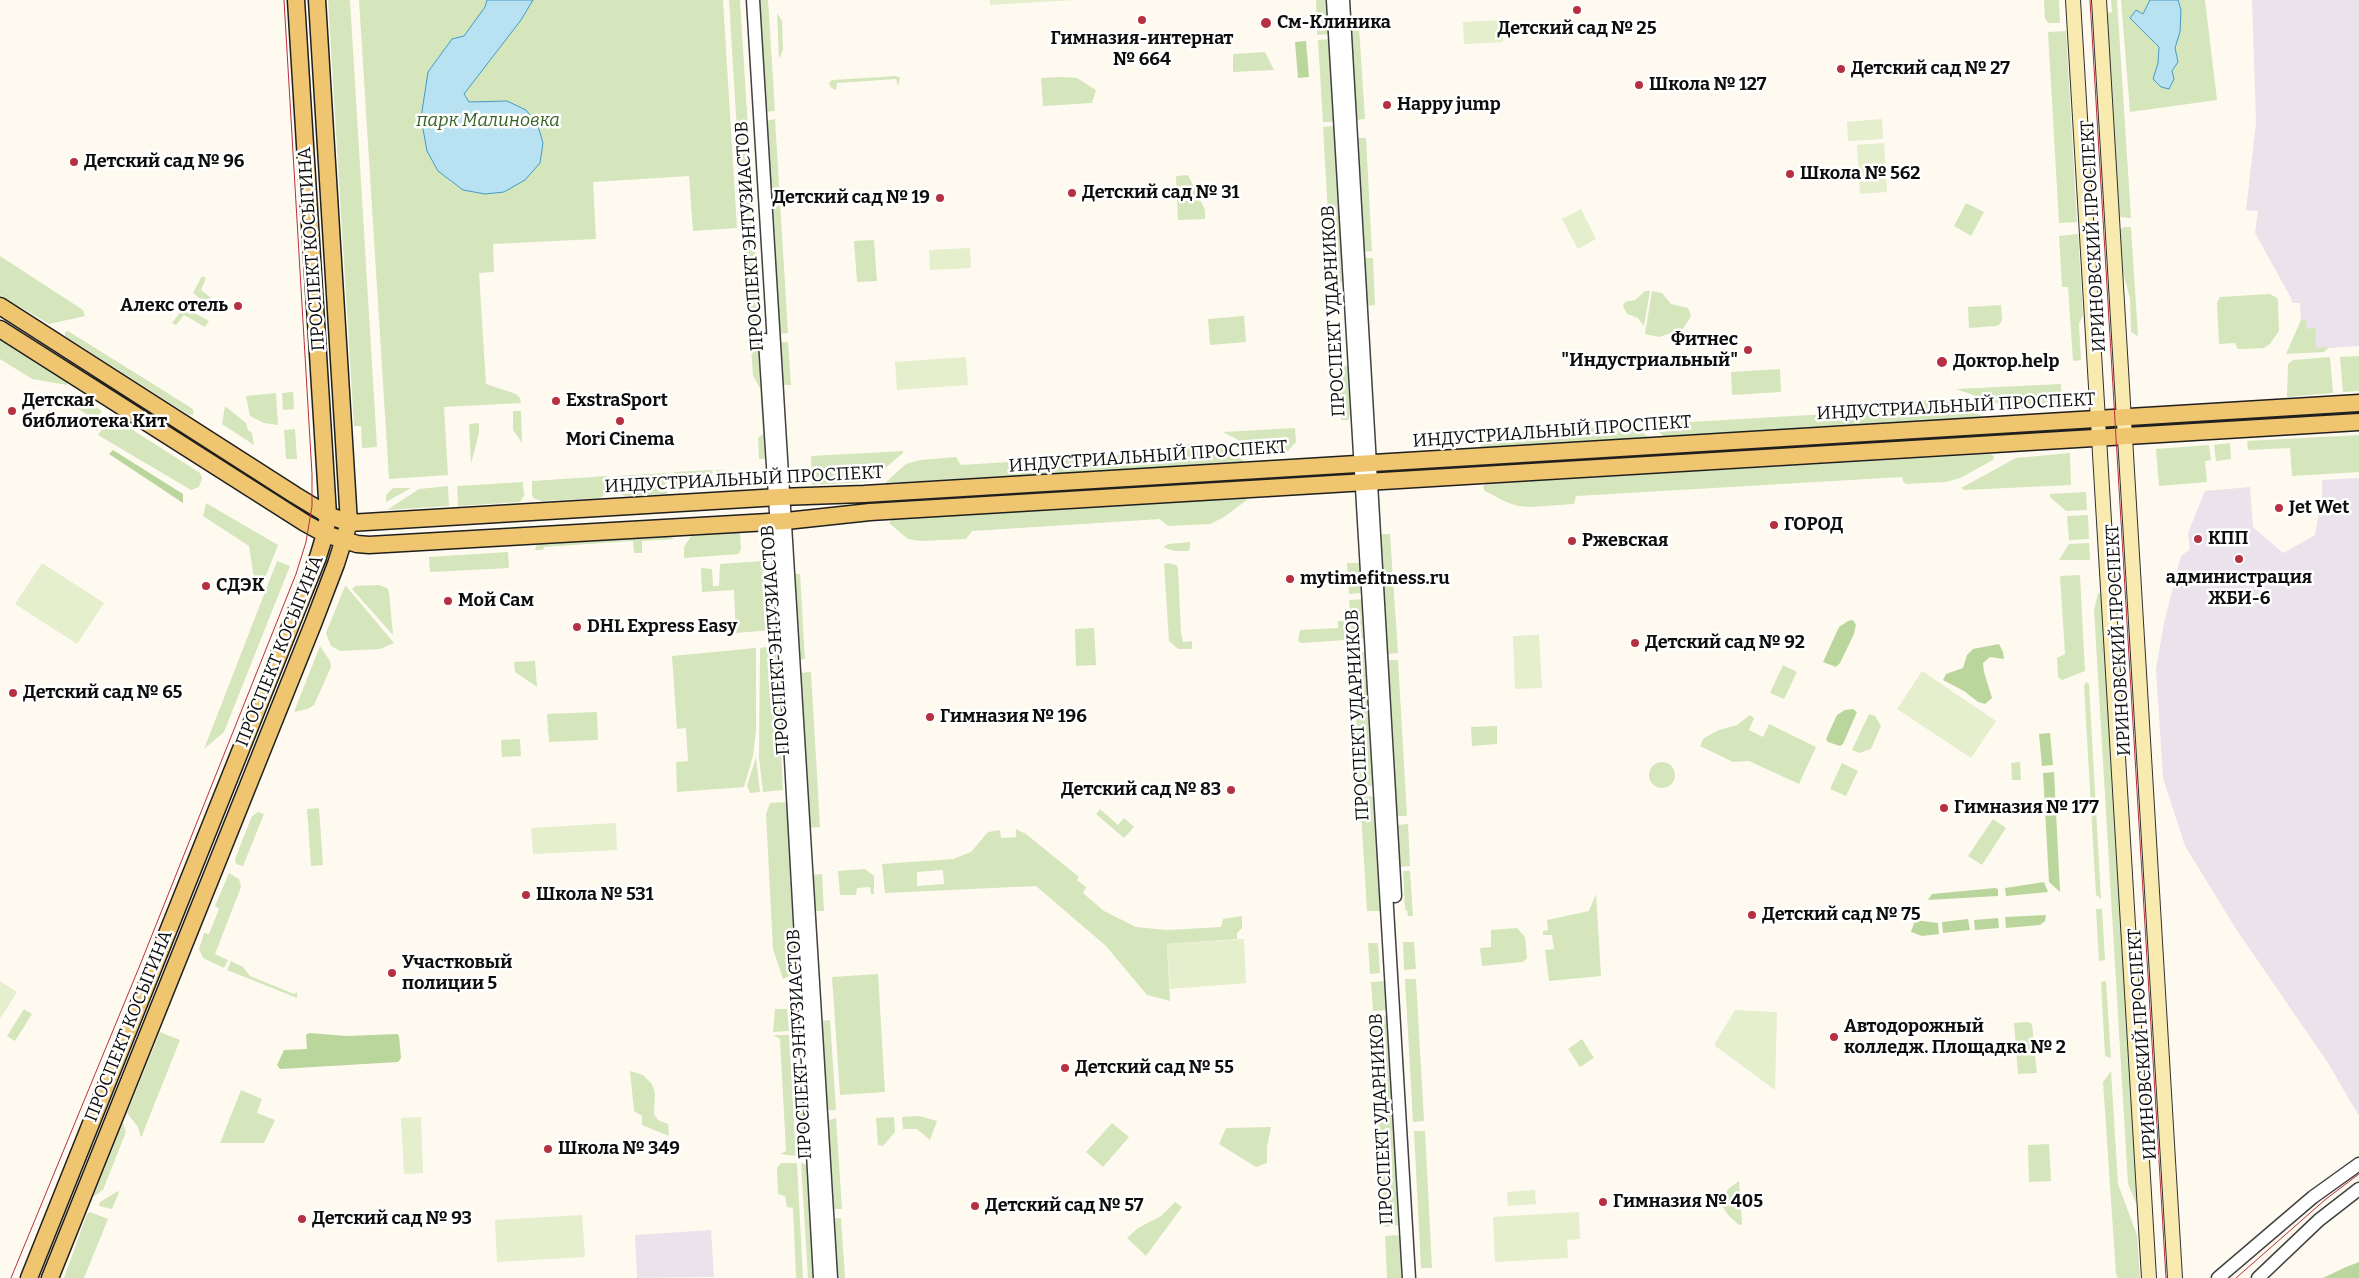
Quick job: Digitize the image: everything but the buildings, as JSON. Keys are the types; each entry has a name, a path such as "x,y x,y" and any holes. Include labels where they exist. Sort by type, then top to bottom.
{"main road":[{"name":"ПРОСПЕКТ КОСЫГИНА","path":"29,1278 318,557 325,534 328,515 296,0"},
{"name":"ПРОСПЕКТ КОСЫГИНА","path":"50,1278 275,720 344,540 349,522 317,0"},
{"name":"ИРИНОВСКИЙ ПРОСПЕКТ","path":"2073,0 2149,1278"},
{"name":"ИРИНОВСКИЙ ПРОСПЕКТ","path":"2099,0 2175,1278"},
{"name":"ИНДУСТРИАЛЬНЫЙ ПРОСПЕКТ","path":"0,306 328,515 349,522 779,497 864,494 2359,403"},
{"name":"ИНДУСТРИАЛЬНЫЙ ПРОСПЕКТ","path":"0,329 216,468 325,534 357,544 369,545 781,521 870,512 2359,422"}],"street":[{"name":"ПРОСПЕКТ ЭНТУЗИАСТОВ","path":"744,0 781,521 831,1278"},
{"name":"ПРОСПЕКТ ЭНТУЗИАСТОВ","path":"753,0 779,497"},
{"name":"ПРОСПЕКТ УДАРНИКОВ","path":"1333,0 1366,463"},
{"name":"ПРОСПЕКТ УДАРНИКОВ","path":"1343,0 1409,1278"},
{"name":"ПРОСПЕКТ УДАРНИКОВ","path":"1367,482 1418,1278"},
{"name":"ПРОСПЕКТ ЭНТУЗИАСТОВ","path":"781,521 786,670 820,1278"},
{"path":"2218,1278 2313,1197 2359,1164"},
{"path":"2258,1278 2319,1220 2359,1189"}],"shaded area":[{"path":"2252,0 2359,0 2359,346 2315,349 2301,321 2300,303 2292,303 2255,233 2258,211 2246,210 2256,123"},
{"path":"2359,478 2359,1116 2328,1063 2236,929 2185,846 2163,778 2156,669 2164,623 2181,556 2190,549 2188,533 2205,491 2250,487 2253,527 2283,553 2315,535 2322,494 2322,480"},
{"path":"711,1230 714,1277 637,1278 635,1235"}],"green space":[{"path":"328,0 350,0 377,447 362,448 361,426 354,426"},
{"name":"парк Малиновка","path":"359,0 723,0 737,228 693,231 689,176 593,182 596,239 493,244 494,272 479,273 486,384 516,394 520,398 521,403 444,407 448,475 389,479"},
{"path":"729,0 740,0 754,227 743,231"},
{"path":"758,0 768,0 775,111 765,112"},
{"path":"990,0 1074,0 990,5"},
{"path":"1316,0 1328,0 1329,34 1317,35"},
{"path":"2044,0 2059,0 2060,23 2049,23 2045,19"},
{"path":"2111,0 2117,0 2131,218 2119,217 2107,13 2112,12"},
{"path":"2121,0 2205,0 2217,100 2130,112"},
{"path":"777,13 782,21 783,50 779,59"},
{"path":"1502,20 1503,42 1464,44 1463,22"},
{"path":"1349,27 1359,27 1365,119 1355,120"},
{"path":"2066,31 2077,222 2059,223 2048,32"},
{"path":"1330,39 1335,122 1323,122 1318,40"},
{"path":"1306,41 1309,77 1298,78 1295,42"},
{"path":"1265,52 1274,70 1233,72 1233,54"},
{"path":"896,76 900,78 898,86 896,79 837,83 836,90 831,88 829,83 832,80"},
{"path":"1041,78 1077,78 1096,90 1092,103 1043,106"},
{"path":"775,119 788,333 778,334 766,121"},
{"path":"1882,119 1883,139 1848,141 1847,122"},
{"path":"1335,126 1344,282 1332,283 1323,127"},
{"path":"1356,138 1366,138 1372,251 1362,252"},
{"path":"1884,143 1887,192 1860,194 1857,145"},
{"path":"1188,175 1205,210 1205,219 1178,220 1176,176"},
{"path":"1966,203 1984,212 1971,236 1954,226"},
{"path":"1581,209 1596,239 1578,249 1562,219"},
{"path":"2124,227 2131,227 2138,336 2131,332 2130,299 2122,268 2120,230"},
{"path":"2078,234 2083,315 2079,324 2081,360 2073,361 2068,287 2062,287 2059,236"},
{"path":"874,240 877,281 857,282 854,241"},
{"path":"744,242 755,247 767,459 759,459 758,438 763,434 760,388 753,376"},
{"path":"970,248 971,268 930,270 929,250"},
{"path":"0,256 83,310 85,316 49,324 0,295"},
{"path":"1363,258 1373,258 1375,305 1365,306"},
{"path":"202,276 206,278 201,290 219,304 215,310 193,293"},
{"path":"1645,291 1650,291 1644,326 1638,318 1627,314 1623,306 1625,302 1635,300"},
{"path":"1652,291 1662,293 1671,304 1688,308 1691,316 1683,329 1659,337 1645,334"},
{"path":"2270,294 2277,298 2278,301 2279,331 2270,344 2264,348 2238,349 2235,343 2219,344 2217,303 2220,297"},
{"path":"2001,305 2002,320 2000,324 1969,328 1968,307"},
{"path":"184,307 209,321 205,327 184,315 176,325 172,323"},
{"path":"1244,316 1246,342 1210,345 1208,319"},
{"path":"2301,320 2306,320 2307,329 2315,328 2316,348 2329,347 2324,352 2286,354"},
{"path":"68,331 193,409 194,414 189,415 65,336 65,332"},
{"path":"0,340 67,382 67,385 32,379 0,359"},
{"path":"779,342 788,342 791,385 782,385"},
{"path":"2359,356 2359,391 2343,392 2340,357"},
{"path":"966,357 968,385 897,390 895,362"},
{"path":"2330,357 2333,393 2287,397 2288,364 2293,360"},
{"path":"1338,364 1351,367 1353,415 1350,415 1348,420 1341,420"},
{"path":"1780,369 1781,392 1732,395 1731,372"},
{"path":"2061,384 2062,406 2013,409 1956,389"},
{"path":"293,392 294,409 283,410 282,393"},
{"path":"276,393 278,425 264,423 250,416 246,396"},
{"path":"63,395 84,399 102,411 96,420 61,398"},
{"path":"1942,399 1982,416 1984,419 1666,439 1653,426 1655,424 1896,410 1897,406 1902,402"},
{"path":"225,406 246,423 248,430 252,433 254,445 222,424"},
{"path":"513,411 521,411 522,443 513,430"},
{"path":"111,416 200,473 202,478 199,487 191,490 98,435"},
{"path":"479,423 479,433 471,464 469,424"},
{"path":"1633,425 1651,439 1479,450 1481,445 1498,434"},
{"path":"1295,428 1296,442 1288,451 1271,452 1259,451 1223,432"},
{"path":"295,429 297,459 286,459 284,430"},
{"path":"2359,435 2359,472 2292,476 2290,448 2248,450 2247,441"},
{"path":"1204,443 1217,445 1243,460 1244,463 885,483 906,464 920,460 956,457 961,465 1166,452 1168,446 1171,445"},
{"path":"2230,443 2231,459 2216,461 2214,445"},
{"path":"2209,445 2211,460 2205,461 2207,482 2159,486 2156,449"},
{"path":"113,450 183,494 183,503 109,454"},
{"path":"903,451 877,475 866,482 812,485 811,456"},
{"path":"2070,453 2071,485 1964,490 1961,488 2016,458"},
{"path":"1990,454 1994,456 1993,460 1960,478 1946,482 1906,484 1902,477 1576,496 1574,504 1530,507 1506,502 1485,491 1483,487 1486,484"},
{"path":"712,470 712,480 709,481 709,487 676,489 674,472"},
{"path":"716,470 733,472 738,476 738,485 717,487"},
{"path":"666,473 667,494 626,496 619,494 617,491 616,476"},
{"path":"607,476 607,491 600,498 542,501 532,496 532,481"},
{"path":"523,482 524,496 520,502 458,506 457,486"},
{"path":"448,486 449,506 387,510 419,489"},
{"path":"393,488 411,488 386,502 386,495"},
{"path":"2086,492 2087,510 2066,511 2050,497 2050,494"},
{"path":"1245,497 1247,500 1224,517 1210,524 1168,526 1160,519 972,531 966,539 920,541 908,539 889,523 892,519"},
{"path":"206,503 278,545 263,583 254,579 249,546 203,516"},
{"path":"2088,515 2089,539 2069,540 2067,516"},
{"path":"740,532 741,548 739,554 684,558 684,547 691,536"},
{"path":"1379,534 1390,534 1398,653 1387,654"},
{"path":"667,536 675,539 642,541 642,553 634,553 633,541 544,547 543,550 535,550 536,546 540,543"},
{"path":"1190,542 1188,551 1174,551 1163,547 1168,544"},
{"path":"2089,543 2090,560 2059,560 2069,544"},
{"path":"508,552 509,568 430,572 429,557"},
{"path":"277,561 290,566 224,732 204,749"},
{"path":"762,561 764,590 769,590 772,630 736,633 734,590 702,592 701,568 712,569 713,586 719,586 720,564"},
{"path":"42,563 104,603 77,644 15,604"},
{"path":"1347,563 1359,563 1361,593 1349,594"},
{"path":"1164,564 1176,565 1178,568 1181,633 1183,642 1192,641 1192,649 1178,649 1169,641"},
{"path":"794,574 800,574 805,659 799,660"},
{"path":"2080,575 2085,671 2062,680 2058,677 2057,658 2065,654 2060,576"},
{"path":"379,585 387,588 389,592 393,635 352,589 355,586"},
{"path":"345,586 394,643 380,649 340,651 331,646 326,633"},
{"path":"2098,593 2102,594 2137,1205 2128,1184 2094,610"},
{"path":"1365,599 1367,638 1352,639 1349,600"},
{"path":"1853,620 1856,625 1854,634 1840,663 1836,667 1823,662 1839,627"},
{"path":"1338,621 1344,621 1345,640 1301,643 1298,641 1300,630 1338,628"},
{"path":"1094,628 1096,665 1076,666 1075,629"},
{"path":"1539,635 1542,688 1515,689 1513,636"},
{"path":"1999,644 2004,659 1990,657 1983,663 1992,698 1985,704 1978,702 1964,691 1943,680 1946,674 1963,668 1967,655 1973,649"},
{"path":"320,646 330,661 331,667 314,705 308,709 294,712"},
{"path":"773,646 773,652 776,652 783,790 763,792 759,758 760,648"},
{"path":"756,648 756,730 753,756 744,787 677,792 676,762 688,761 686,728 677,729 672,656"},
{"path":"1368,652 1375,786 1360,786 1352,653"},
{"path":"1387,660 1398,660 1407,816 1396,816"},
{"path":"535,661 537,687 515,672 514,662"},
{"path":"1783,665 1797,672 1784,699 1770,693"},
{"path":"1922,671 1996,721 1971,758 1897,709"},
{"path":"811,672 820,827 809,828 800,673"},
{"path":"2086,682 2089,684 2101,899 2096,895 2084,686"},
{"path":"1853,709 1857,712 1843,744 1840,746 1828,742 1826,739 1837,715 1845,710"},
{"path":"597,712 598,740 549,742 547,714"},
{"path":"1869,714 1875,716 1881,726 1871,749 1859,753 1852,750"},
{"path":"1750,715 1754,718 1749,730 1763,737 1769,724 1816,747 1799,784 1749,761 1733,762 1700,746 1704,738 1719,730 1737,725"},
{"path":"1497,726 1497,744 1472,746 1471,727"},
{"path":"2050,733 2053,765 2042,766 2039,734"},
{"path":"520,739 521,756 502,757 501,740"},
{"path":"756,757 760,792 750,793 747,786"},
{"path":"1662,762 1671,766 1675,775 1671,784 1662,788 1653,784 1649,775 1653,766"},
{"path":"2020,762 2021,780 2012,780 2011,763"},
{"path":"1842,763 1858,771 1846,796 1830,789"},
{"path":"2054,772 2060,892 2049,882 2043,773"},
{"path":"1376,796 1382,911 1367,911 1360,797"},
{"path":"787,802 797,963 794,963 792,975 783,979 773,949 766,814 770,803"},
{"path":"319,808 323,865 311,866 307,809"},
{"path":"1100,809 1118,825 1124,818 1134,827 1124,838 1096,814"},
{"path":"258,812 264,814 243,866 236,864 235,859 252,816"},
{"path":"1993,819 2006,828 1982,865 1968,856"},
{"path":"616,823 617,850 533,854 531,828"},
{"path":"1408,824 1410,866 1399,867 1397,825"},
{"path":"1016,829 1026,834 1079,877 1077,880 1086,887 1083,893 1104,911 1136,927 1167,930 1221,927 1223,919 1242,916 1242,928 1237,933 1237,939 1167,944 1170,1001 1147,995 1106,946 1036,886 885,893 882,864 953,859 971,852 988,832 1000,830 1001,838 1016,837","holes":["943,870 944,884 917,886 917,872"]},
{"path":"865,869 874,876 874,894 871,894 870,887 857,888 856,895 840,895 838,871"},
{"path":"1403,871 1410,871 1413,916 1408,916 1407,910 1405,910"},
{"path":"229,873 239,879 241,887 215,954 228,960 224,968 203,958 199,949 204,933 209,934 219,909 215,906"},
{"path":"822,874 824,911 814,911 812,875"},
{"path":"2044,882 2048,892 2006,896 2005,888"},
{"path":"1998,889 1998,896 1928,900 1932,894"},
{"path":"1596,894 1601,976 1549,981 1545,950 1554,949 1552,935 1543,935 1543,931 1548,930 1547,920 1589,911"},
{"path":"2096,909 2102,909 2105,960 2099,961"},
{"path":"2046,915 2045,921 2040,925 2006,928 2005,917"},
{"path":"1998,918 1999,928 1975,930 1974,920"},
{"path":"1968,919 1970,930 1943,933 1942,922"},
{"path":"1915,920 1938,923 1939,934 1922,936 1911,932"},
{"path":"1517,928 1525,937 1527,958 1523,962 1482,966 1480,948 1491,947 1491,930"},
{"path":"1244,939 1246,983 1170,989 1167,944"},
{"path":"1403,942 1414,942 1416,969 1404,970"},
{"path":"1368,943 1378,943 1380,973 1370,974"},
{"path":"231,961 243,967 250,976 294,994 297,992 297,998 227,970"},
{"path":"878,974 885,1092 840,1095 832,977"},
{"path":"1405,979 1416,979 1424,1121 1413,1122"},
{"path":"0,981 17,992 0,1019"},
{"path":"1386,981 1388,1010 1373,1011 1371,982"},
{"path":"2106,981 2111,1058 2105,1056 2101,982"},
{"path":"24,1009 32,1014 15,1041 7,1036"},
{"path":"775,1009 787,1009 789,1031 773,1032"},
{"path":"1735,1010 1777,1012 1775,1090 1714,1045"},
{"path":"1388,1016 1393,1097 1387,1103 1377,1105 1372,1017"},
{"path":"830,1020 836,1110 826,1108 821,1021"},
{"path":"2028,1022 2032,1024 2037,1073 2018,1074 2014,1023"},
{"path":"160,1032 180,1040 141,1138 138,1127 127,1113"},
{"path":"309,1033 347,1036 397,1034 399,1036 401,1058 398,1062 280,1069 277,1065 284,1050 307,1049 306,1035"},
{"path":"773,1035 789,1035 796,1156 780,1154 786,1151 780,1039"},
{"path":"1582,1039 1594,1058 1580,1067 1568,1049"},
{"path":"630,1071 643,1075 652,1084 655,1093 654,1114 658,1120 668,1124 669,1136 642,1125 642,1116 634,1111"},
{"path":"2111,1071 2118,1184 2137,1235 2140,1278 2118,1278 2116,1274 2103,1082"},
{"path":"804,1072 809,1154 801,1156 796,1073"},
{"path":"241,1090 262,1099 257,1113 275,1120 264,1143 220,1143"},
{"path":"1387,1111 1394,1116 1399,1225 1385,1227 1378,1113"},
{"path":"919,1116 937,1121 930,1140 917,1129 903,1129 902,1117"},
{"path":"421,1117 423,1173 404,1174 401,1118"},
{"path":"894,1117 895,1132 883,1146 878,1145 876,1118"},
{"path":"836,1118 842,1209 831,1208 826,1121"},
{"path":"123,1123 126,1132 103,1190 93,1197"},
{"path":"1112,1123 1129,1137 1103,1167 1086,1152"},
{"path":"1271,1127 1267,1147 1267,1163 1256,1167 1219,1144 1226,1128"},
{"path":"1414,1131 1425,1131 1432,1268 1421,1268"},
{"path":"2049,1144 2051,1181 2029,1182 2028,1145"},
{"path":"781,1163 797,1163 803,1278 796,1278 793,1208 787,1207 785,1196 778,1194 777,1168"},
{"path":"801,1163 809,1165 815,1278 808,1278"},
{"path":"1739,1181 1742,1224 1739,1225 1728,1215 1722,1205 1728,1189"},
{"path":"1535,1190 1536,1204 1508,1206 1507,1192"},
{"path":"118,1191 112,1209 99,1206 100,1202"},
{"path":"1175,1202 1182,1207 1146,1256 1127,1238 1138,1228 1161,1216"},
{"path":"90,1212 108,1219 84,1278 64,1278 87,1214"},
{"path":"1579,1212 1580,1239 1567,1240 1568,1258 1495,1262 1493,1217"},
{"path":"582,1215 585,1257 497,1262 495,1220"},
{"path":"841,1218 845,1278 836,1278 832,1220"},
{"path":"1385,1236 1400,1236 1402,1278 1387,1278"},
{"path":"2359,1262 2359,1278 2323,1278 2346,1267"}],"water":[{"path":"487,0 533,0 521,20 464,94 469,102 507,101 526,110 538,126 543,143 540,163 525,180 504,192 485,194 463,190 438,171 427,151 421,118 428,72 452,39 464,36 485,7"},
{"path":"2150,0 2178,0 2181,10 2180,32 2175,48 2178,62 2172,71 2174,79 2169,89 2161,87 2153,79 2158,63 2159,47 2130,18 2136,10 2143,14"}],"tram line":[{"path":"11,1278 140,965 296,574 306,542 312,506 312,474 284,0"},
{"path":"2090,0 2166,1278"},
{"path":"2236,1278 2326,1199 2359,1174"}],"place":[{"name":"Детский сад № 25","path":"1577,10"},
{"name":"Гимназия-интернат № 664","path":"1142,20"},
{"name":"См-Клиника","path":"1266,23"},
{"name":"Детский сад № 27","path":"1841,69"},
{"name":"Школа № 127","path":"1639,85"},
{"name":"Happy jump","path":"1387,105"},
{"name":"Детский сад № 96","path":"74,162"},
{"name":"Школа № 562","path":"1790,174"},
{"name":"Детский сад № 31","path":"1072,193"},
{"name":"Детский сад № 19","path":"940,198"},
{"name":"Алекс отель","path":"238,306"},
{"name":"Фитнес \"Индустриальный\"","path":"1748,350"},
{"name":"Доктор.help","path":"1942,362"},
{"name":"ExstraSport","path":"556,401"},
{"name":"Детская библиотека Кит","path":"12,411"},
{"name":"Mori Cinema","path":"620,421"},
{"name":"Jet Wet","path":"2279,508"},
{"name":"ГОРОД","path":"1774,525"},
{"name":"КПП","path":"2198,539"},
{"name":"Ржевская","path":"1572,541"},
{"name":"администрация ЖБИ-6","path":"2239,559"},
{"name":"mytimefitness.ru","path":"1290,579"},
{"name":"СДЭК","path":"206,586"},
{"name":"Мой Сам","path":"448,601"},
{"name":"DHL Express Easy","path":"577,627"},
{"name":"Детский сад № 92","path":"1635,643"},
{"name":"Детский сад № 65","path":"13,693"},
{"name":"Гимназия № 196","path":"930,717"},
{"name":"Детский сад № 83","path":"1231,790"},
{"name":"Гимназия № 177","path":"1944,808"},
{"name":"Школа № 531","path":"526,895"},
{"name":"Детский сад № 75","path":"1752,915"},
{"name":"Участковый полиции 5","path":"392,973"},
{"name":"Автодорожный колледж. Площадка № 2","path":"1834,1037"},
{"name":"Детский сад № 55","path":"1065,1068"},
{"name":"Школа № 349","path":"548,1149"},
{"name":"Гимназия № 405","path":"1603,1202"},
{"name":"Детский сад № 57","path":"975,1206"},
{"name":"Детский сад № 93","path":"302,1219"}]}
